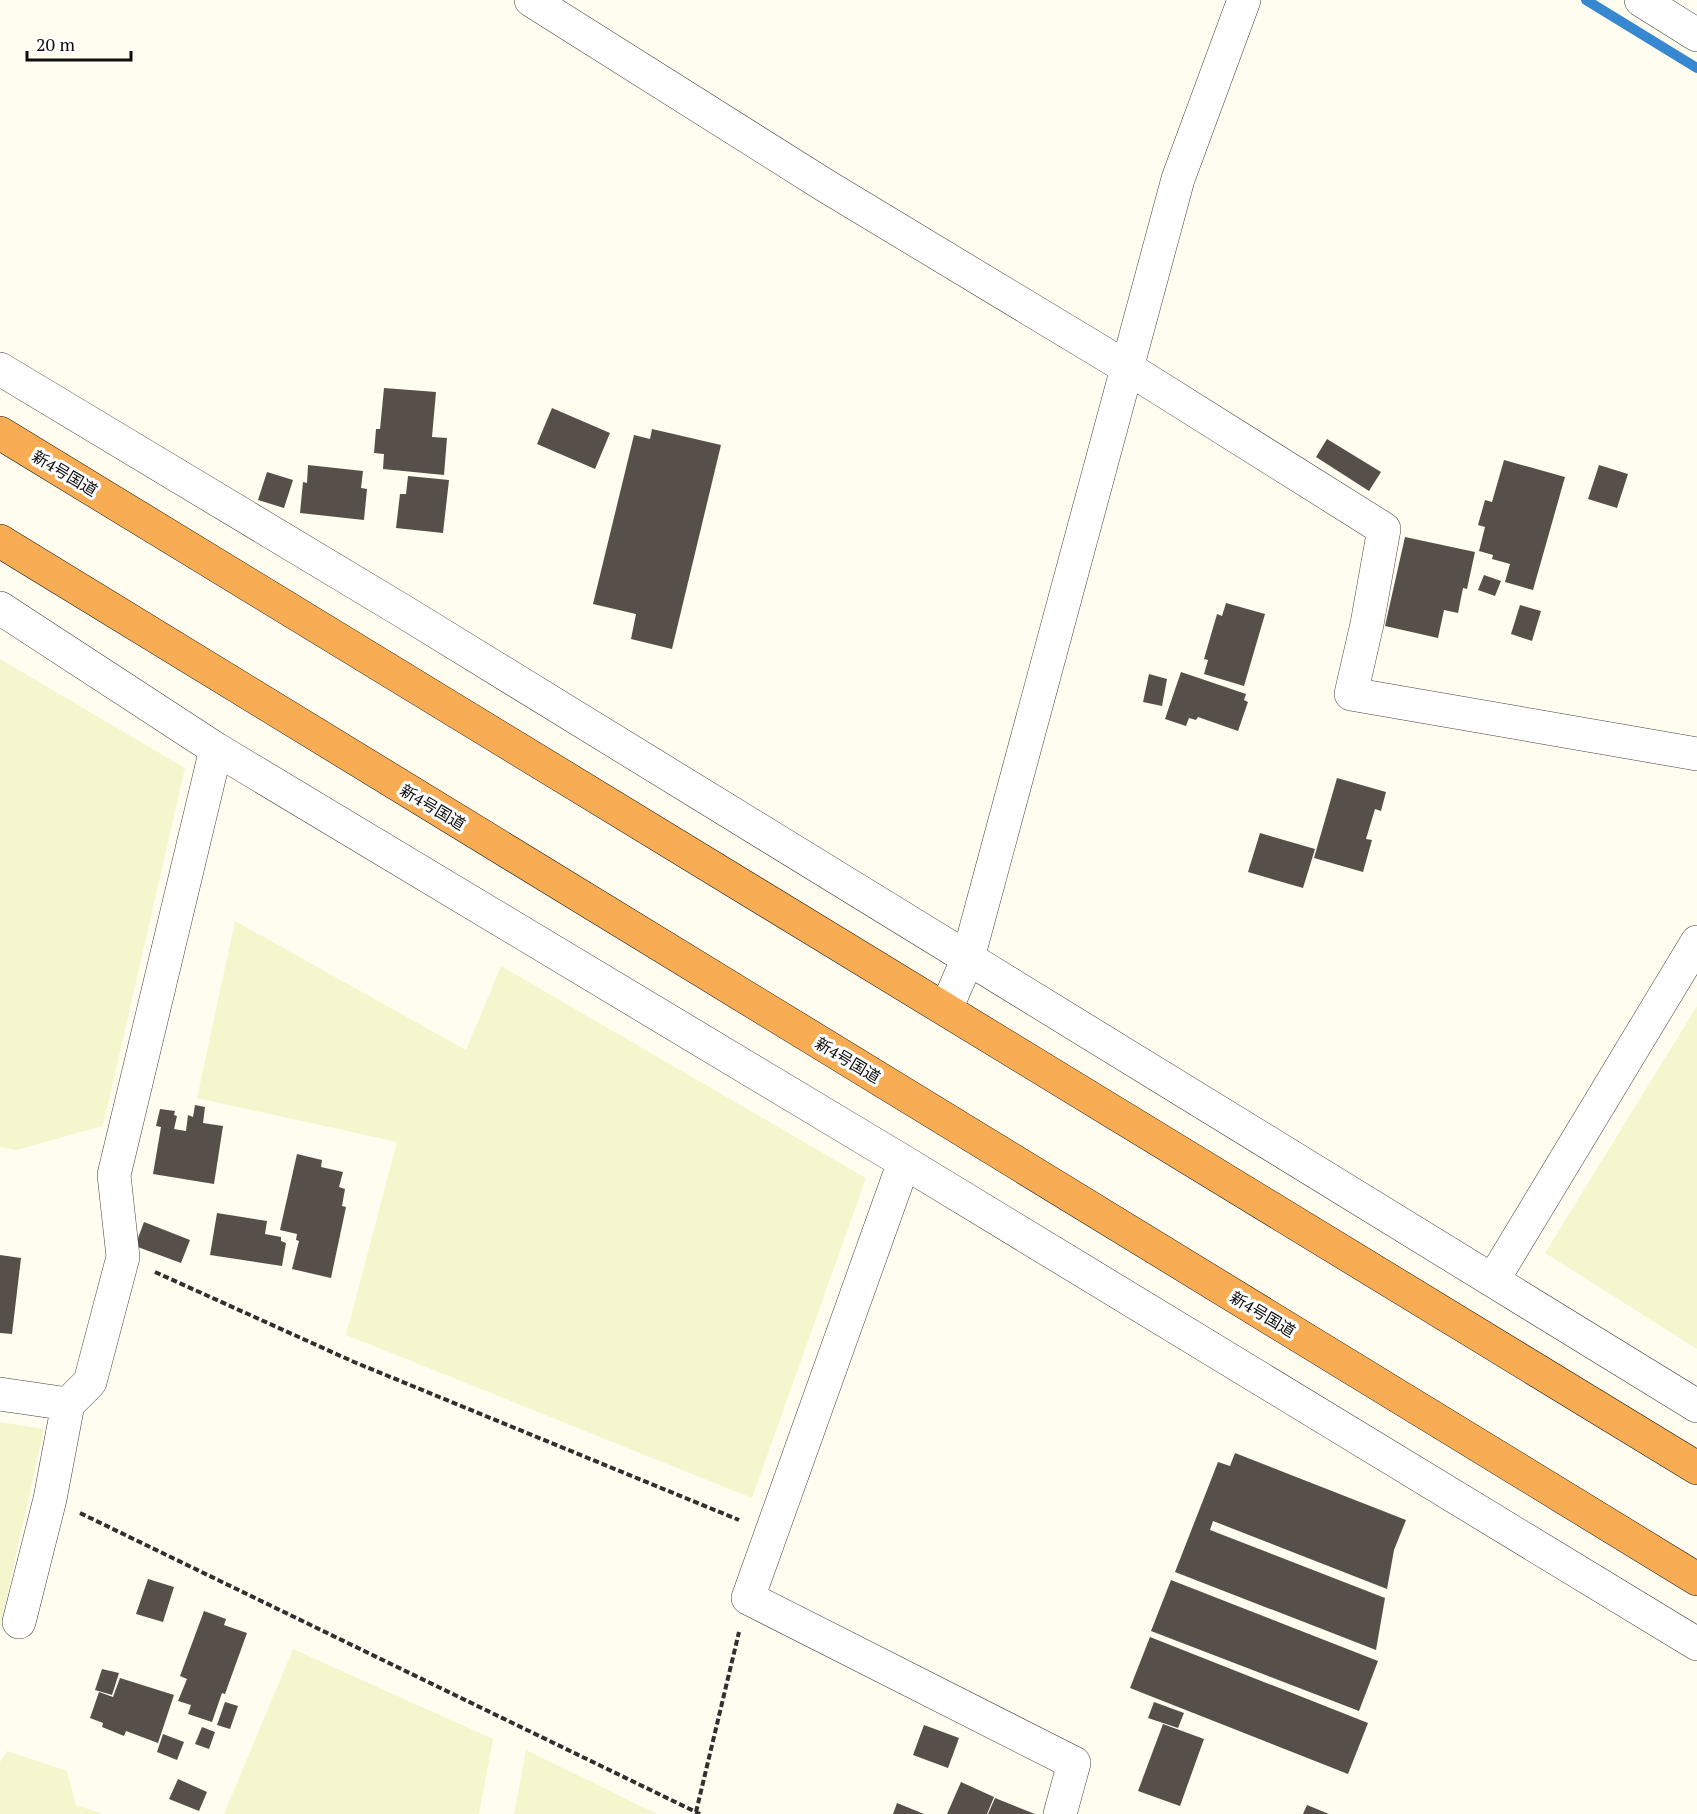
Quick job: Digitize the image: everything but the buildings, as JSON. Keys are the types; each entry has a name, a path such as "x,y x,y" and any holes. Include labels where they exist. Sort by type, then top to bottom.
{"highway":[{"name":"新4号国道","path":"0,434 1697,1468"},
{"name":"新4号国道","path":"0,541 1697,1579"}],"street":[{"path":"531,0 826,186 1126,367 1384,529 1367,624 1351,694 1697,754"},
{"path":"946,1010 968,958 1178,179 1244,0"},
{"path":"1641,0 1697,35"},
{"path":"0,369 400,610 1697,1406"},
{"path":"0,608 216,749 904,1162 1697,1644"},
{"path":"19,1622 50,1499 68,1404 90,1382 123,1257 114,1175 216,749"},
{"path":"1493,1280 1697,942"},
{"path":"904,1162 748,1598 1074,1764 1060,1814"},
{"path":"0,1394 68,1404"}],"path":[{"path":"123,1257 354,1362 770,1533"},
{"path":"50,1499 698,1813 748,1598"}],"green space":[{"path":"0,659 185,768 103,1126 16,1150 0,1147"},
{"path":"235,921 466,1050 501,966 866,1178 752,1498 346,1335 397,1142 197,1098"},
{"path":"1697,1006 1697,1349 1545,1253"},
{"path":"0,1422 44,1429 0,1628"},
{"path":"293,1649 493,1739 479,1814 224,1814"},
{"path":"526,1750 657,1814 514,1814"},
{"path":"7,1751 67,1771 76,1805 103,1814 0,1814 0,1762"}],"waterway":[{"path":"1586,0 1697,68"}]}
